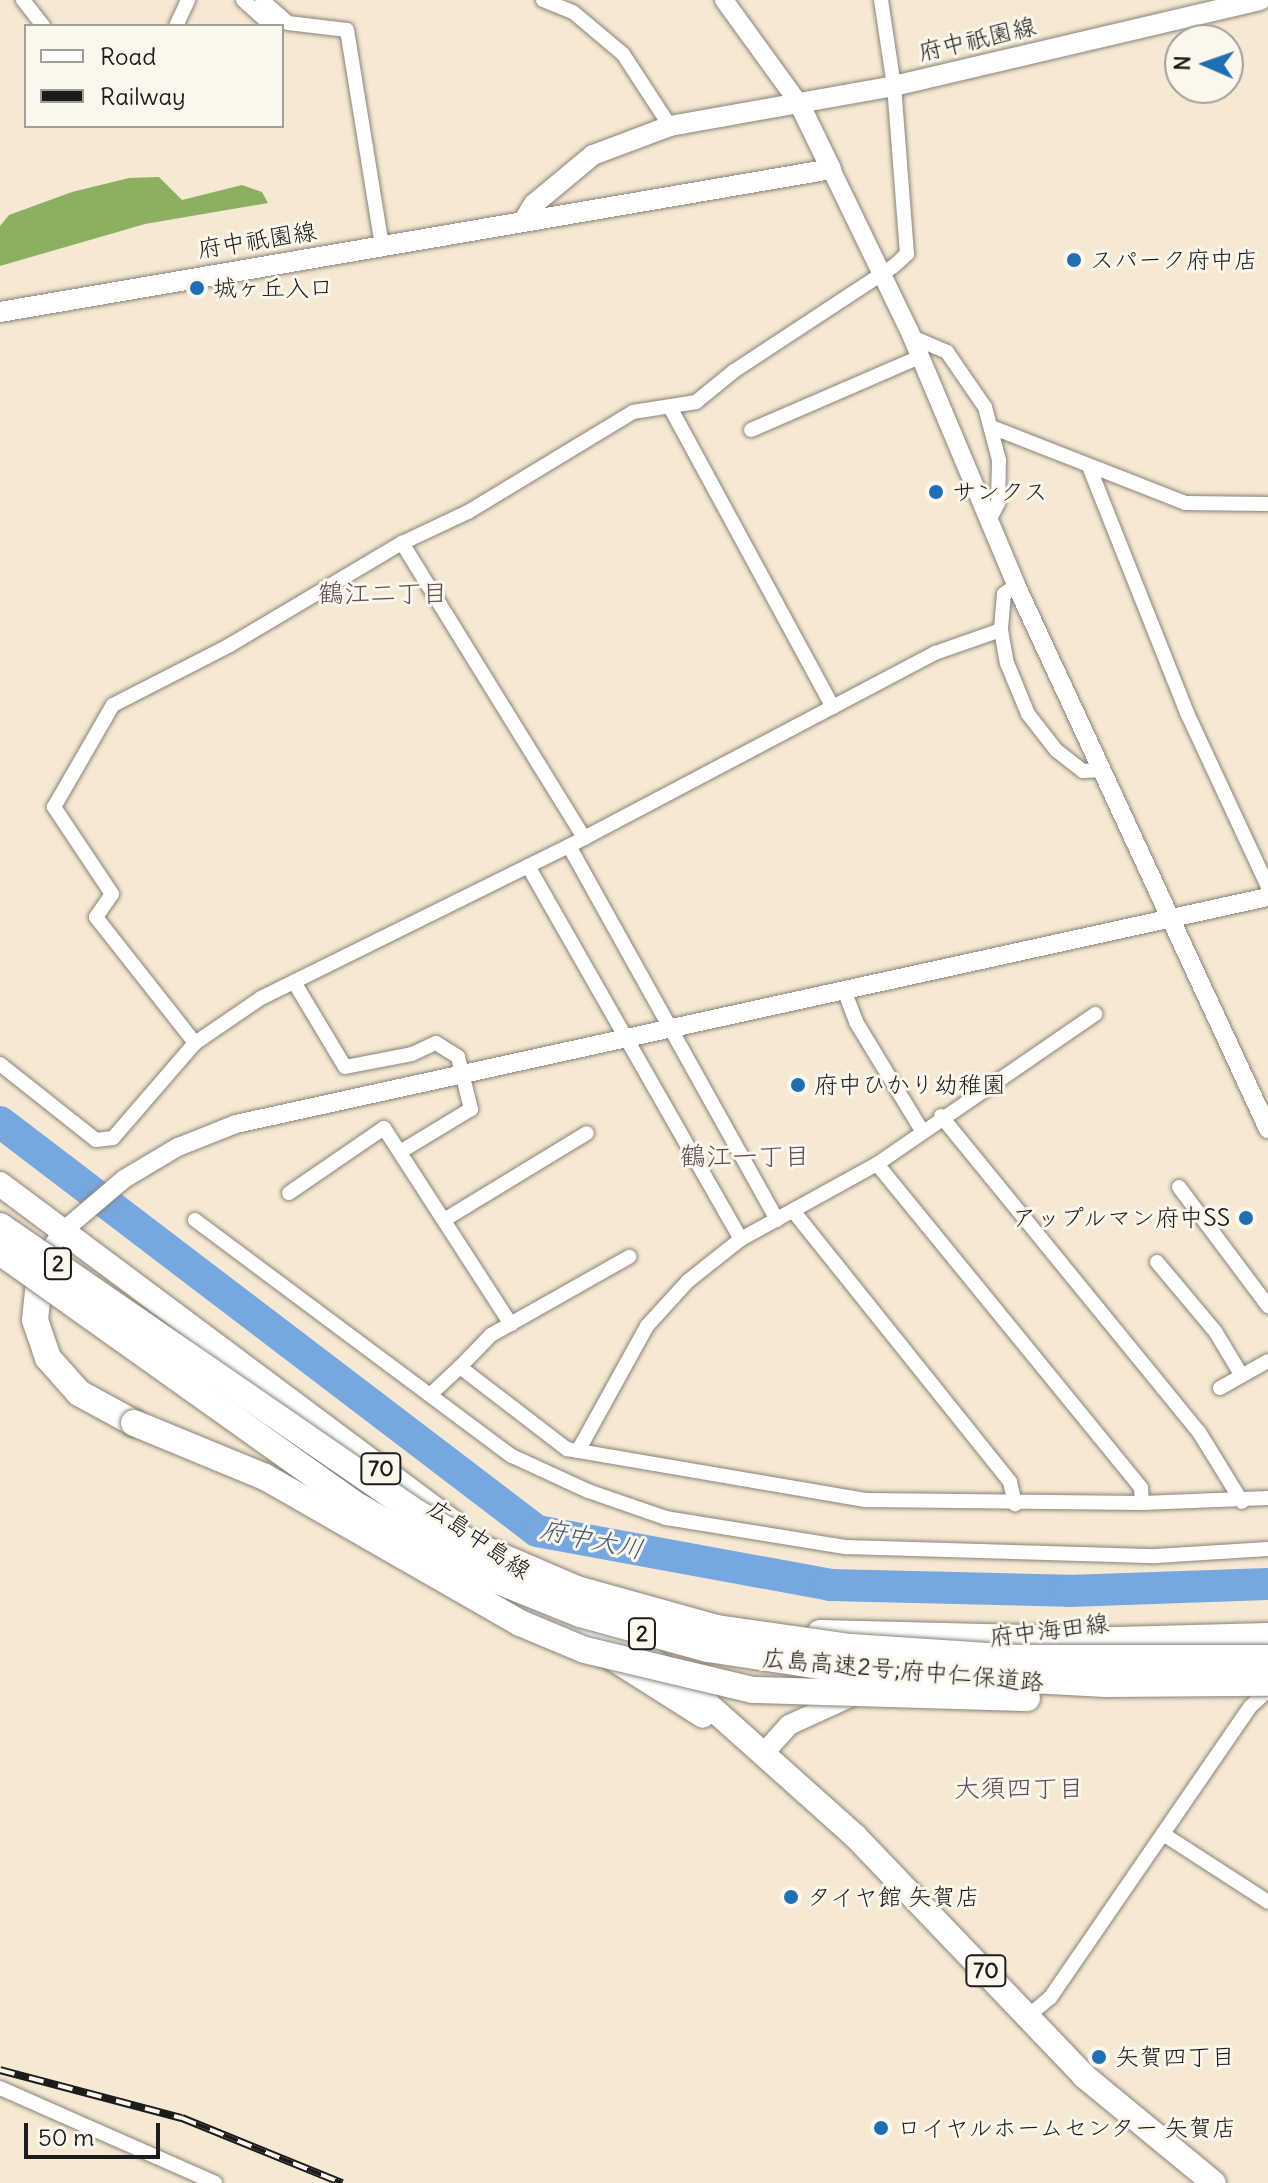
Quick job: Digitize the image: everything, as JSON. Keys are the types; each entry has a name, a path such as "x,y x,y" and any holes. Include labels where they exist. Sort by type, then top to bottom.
{"highway":[{"name":"2","path":"0,1226 108,1312"},
{"name":"2","path":"0,1252 108,1312"},
{"path":"41,1262 35,1320 48,1358 79,1393 134,1423 265,1477 554,1639 727,1685 783,1693 1033,1699 1153,1695 1266,1679"},
{"name":"広島高速2号;府中仁保道路","path":"108,1312 410,1538 524,1594 624,1628 708,1649 847,1670 1106,1684 1266,1679"},
{"path":"559,1595 635,1613 793,1632 1117,1640 1268,1636"}],"main road":[{"name":"府中祇園線","path":"523,222 534,204 593,155 670,126 894,86 1246,1"},
{"path":"800,105 831,169"},
{"name":"府中祇園線","path":"0,312 831,169"},
{"name":"広島中島線","path":"0,1184 70,1225 443,1515 644,1652 763,1754 911,1891 1027,2017 1124,2112 1214,2183"},
{"name":"広島中島線","path":"0,1235 41,1262 259,1435 763,1754"},
{"name":"府中海田線","path":"763,1754 789,1725 821,1707 1019,1654 1268,1643"}],"street":[{"path":"23,0 41,24"},
{"path":"177,24 188,0"},
{"path":"243,0 265,20 347,30 382,245"},
{"path":"262,0 288,23"},
{"path":"543,0 573,12 623,54 670,126"},
{"path":"724,0 800,105"},
{"path":"195,1043 96,917 112,894 54,807 113,705 230,645 402,543 468,512 633,412 671,409 696,402 734,371 882,274 907,254 894,86 881,0"},
{"path":"831,169 912,337 1016,585 1268,1129"},
{"path":"912,337 947,352 994,428 998,503 989,521"},
{"path":"751,430 920,357"},
{"path":"671,409 833,707"},
{"path":"994,428 1090,469 1185,503 1268,504"},
{"path":"1090,469 1187,713 1268,887"},
{"path":"402,543 584,838"},
{"path":"1016,585 1004,594 1001,630 1007,663 1028,714 1056,750 1083,771 1102,770"},
{"path":"0,1064 96,1140 113,1138 195,1043 294,982 569,846 935,653 1001,630"},
{"path":"569,846 777,1220"},
{"path":"528,866 741,1239"},
{"path":"41,1262 70,1225 136,1171 236,1124 1268,897"},
{"path":"294,982 345,1067 412,1054 436,1043 458,1057 471,1109 400,1152"},
{"path":"844,990 856,1022 921,1129"},
{"path":"578,1451 647,1326 688,1281 741,1239 877,1164 921,1129 1095,1014"},
{"path":"941,1116 1199,1432 1242,1502"},
{"path":"289,1193 384,1128 511,1324"},
{"path":"444,1220 587,1133"},
{"path":"877,1164 1141,1488 1142,1503"},
{"path":"1179,1187 1268,1306"},
{"path":"794,1212 1010,1482 1015,1504"},
{"path":"195,1220 512,1456 588,1491 666,1518 846,1547 1156,1556 1268,1549"},
{"path":"431,1394 491,1335 629,1257"},
{"path":"1157,1262 1215,1331 1242,1376"},
{"path":"1220,1388 1268,1361"},
{"path":"460,1367 567,1449 866,1500 1015,1504 1242,1502 1268,1498"},
{"path":"1027,2017 1050,1998 1251,1706 1266,1679"},
{"path":"1163,1834 1268,1902"},
{"path":"0,2088 215,2183"}],"green space":[{"path":"159,177 182,200 242,185 262,192 268,203 145,224 0,266 0,226 9,215 72,192 129,178"}],"waterway":[{"name":"府中大川","path":"0,1122 537,1531 830,1585 1069,1591 1268,1584"}],"railway":[{"path":"0,2070 182,2118 342,2183"}],"place":[{"name":"スパーク府中店","path":"1074,260"},
{"name":"城ヶ丘入口","path":"197,288"},
{"name":"サンクス","path":"936,492"},
{"name":"府中ひかり幼稚園","path":"798,1085"},
{"name":"アップルマン府中SS","path":"1246,1218"},
{"name":"タイヤ館 矢賀店","path":"791,1897"},
{"name":"矢賀四丁目","path":"1099,2057"},
{"name":"ロイヤルホームセンター 矢賀店","path":"881,2128"}],"district":[{"name":"鶴江二丁目","path":"383,593"},
{"name":"鶴江一丁目","path":"745,1156"},
{"name":"大須四丁目","path":"1019,1788"}]}
